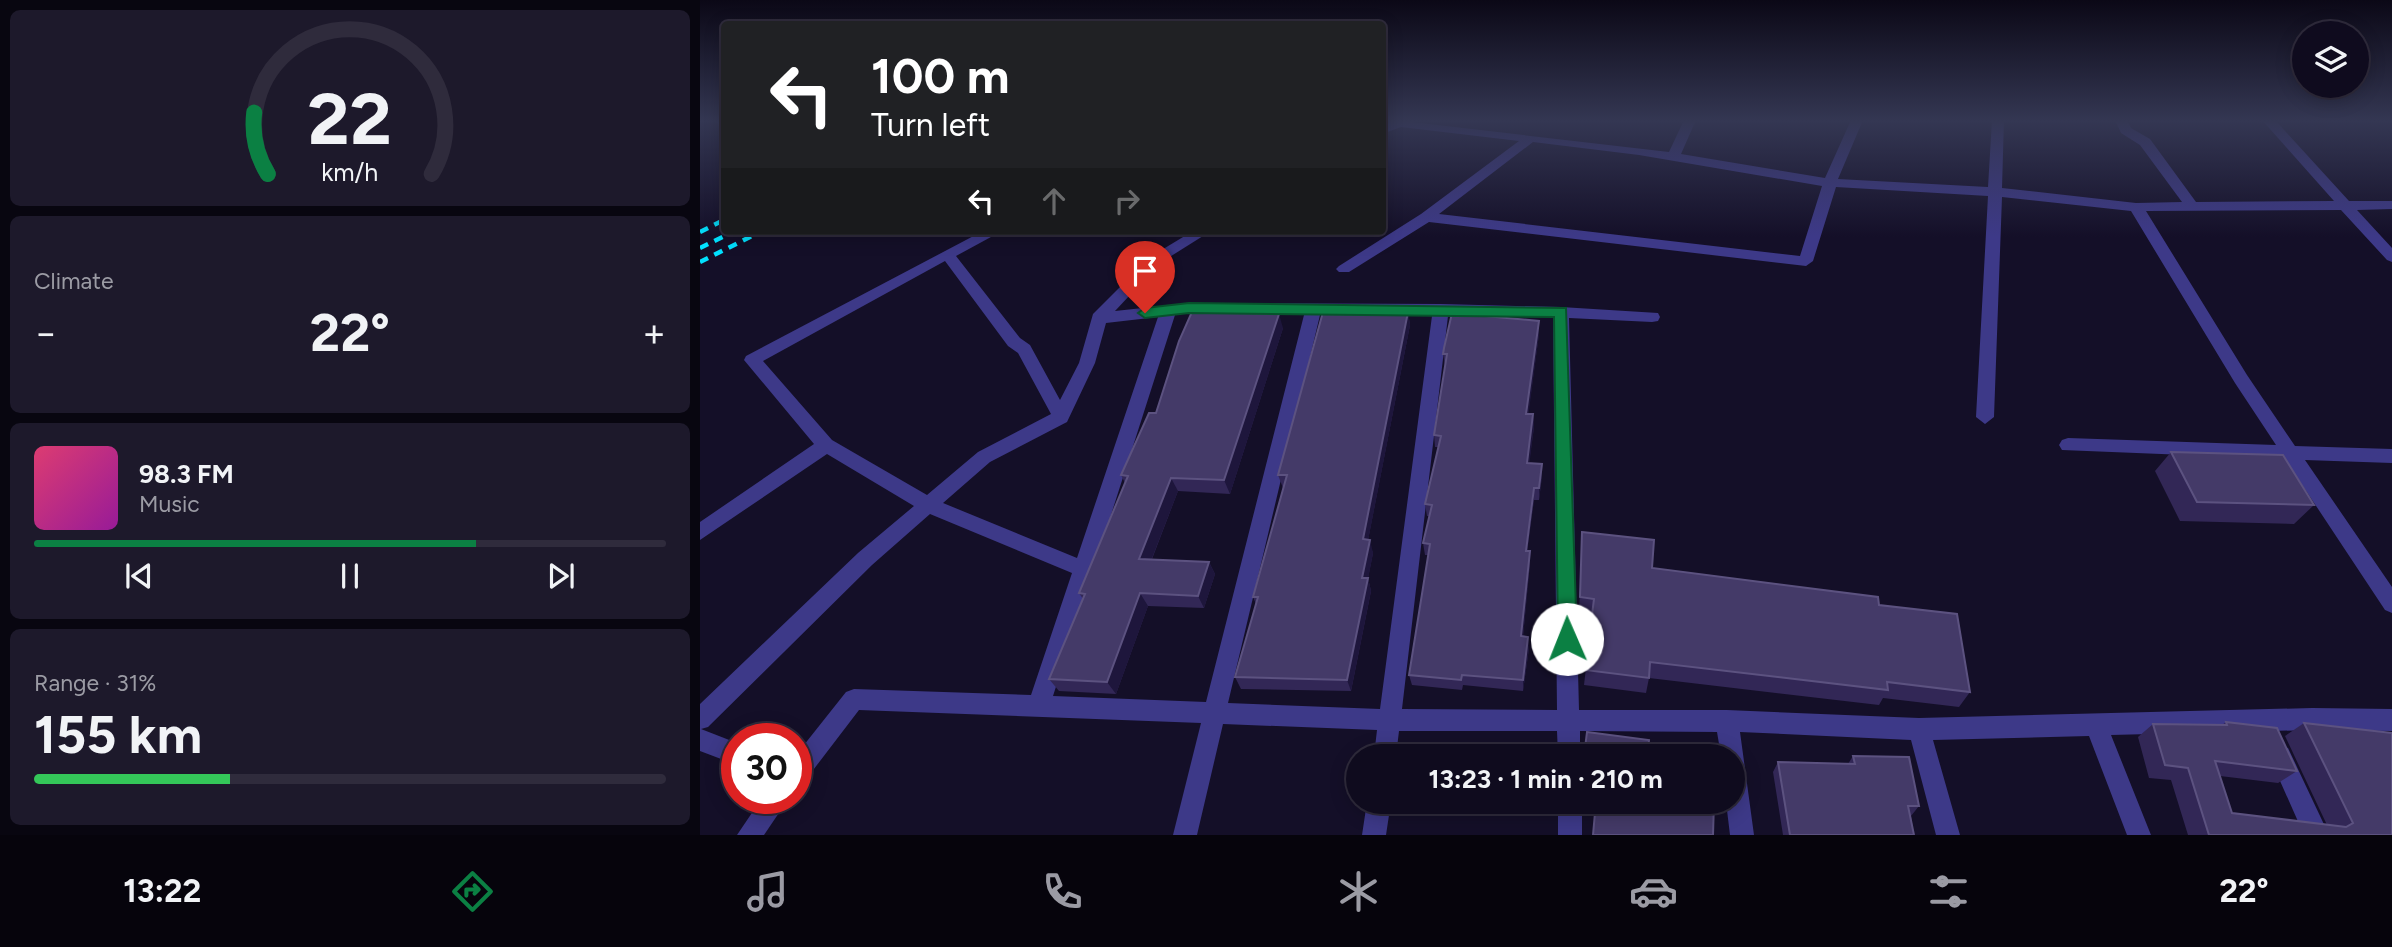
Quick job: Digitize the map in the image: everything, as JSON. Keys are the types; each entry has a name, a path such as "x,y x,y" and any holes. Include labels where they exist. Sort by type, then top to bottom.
{"street":[{"path":"1344,269 1426,217 1503,159"},
{"path":"1685,159 1830,183 1996,192 2136,207 2392,205"},
{"path":"1426,217 1806,261 1830,183 1840,159"},
{"path":"1985,417 1996,159"},
{"path":"2157,159 2192,206"},
{"path":"2301,159 2340,204 2392,257"},
{"path":"2136,207 2241,379 2392,604"},
{"path":"987,235 752,360 826,445 928,505 1083,569"},
{"path":"700,719 865,559 984,457 1061,417 1087,363 1099,318 1155,260 1197,235"},
{"path":"947,254 1014,342 1024,349 1061,417"},
{"path":"1099,318 1168,311 1313,309 1441,309 1652,317"},
{"path":"1185,835 1313,309"},
{"path":"1387,744 1441,309"},
{"path":"1038,707 1168,311"},
{"path":"1561,312 1569,744"},
{"path":"700,532 826,445"},
{"path":"2068,445 2392,456"},
{"path":"812,753 854,699 1390,720 1727,721 1919,729 2263,720 2392,720"},
{"path":"2263,720 2317,835"},
{"path":"1727,721 1730,744"},
{"path":"2096,725 2139,835"},
{"path":"1919,729 1948,835"},
{"path":"700,740 721,748"},
{"path":"748,835 765,814"},
{"path":"1374,835 1377,814"},
{"path":"1570,814 1570,835"},
{"path":"1739,814 1742,835"}],"building":[{"path":"1195,305 1234,306 1231,312 1279,314 1224,480 1171,478 1139,559 1209,562 1198,596 1140,593 1107,682 1049,679 1085,594 1079,593 1128,476 1121,475 1149,413 1156,413 1179,341"},
{"path":"1323,312 1408,312 1363,539 1370,540 1362,578 1368,578 1347,680 1235,677 1258,597 1253,597 1287,475 1278,475"},
{"path":"1452,313 1539,321 1526,414 1533,414 1527,463 1542,464 1539,488 1534,488 1526,551 1530,551 1521,636 1528,637 1523,680 1462,675 1461,680 1409,675 1430,544 1423,543 1432,505 1425,504 1441,436 1434,435 1447,354 1443,354"},
{"path":"2171,452 2283,455 2314,505 2197,502"},
{"path":"1582,532 1654,540 1652,568 1878,597 1879,605 1957,614 1970,692 1887,682 1888,690 1650,662 1649,678 1585,670 1594,599 1580,597"},
{"path":"2226,722 2277,728 2297,771 2215,761 2232,813 2346,827 2353,823 2304,723 2392,733 2392,835 2209,835 2188,768 2165,765 2153,724 2227,725"},
{"path":"1587,732 1649,740 1649,744 1586,744"},
{"path":"1853,756 1909,757 1919,806 1908,806 1914,835 1790,835 1778,762 1855,764"},
{"path":"1595,814 1714,814 1713,835 1593,835"}],"railway":[{"path":"700,232 721,222"},
{"path":"700,248 727,235"},
{"path":"700,262 754,235"}],"route":[{"path":"1145,313 1189,308 1561,312 1567,639"}]}
